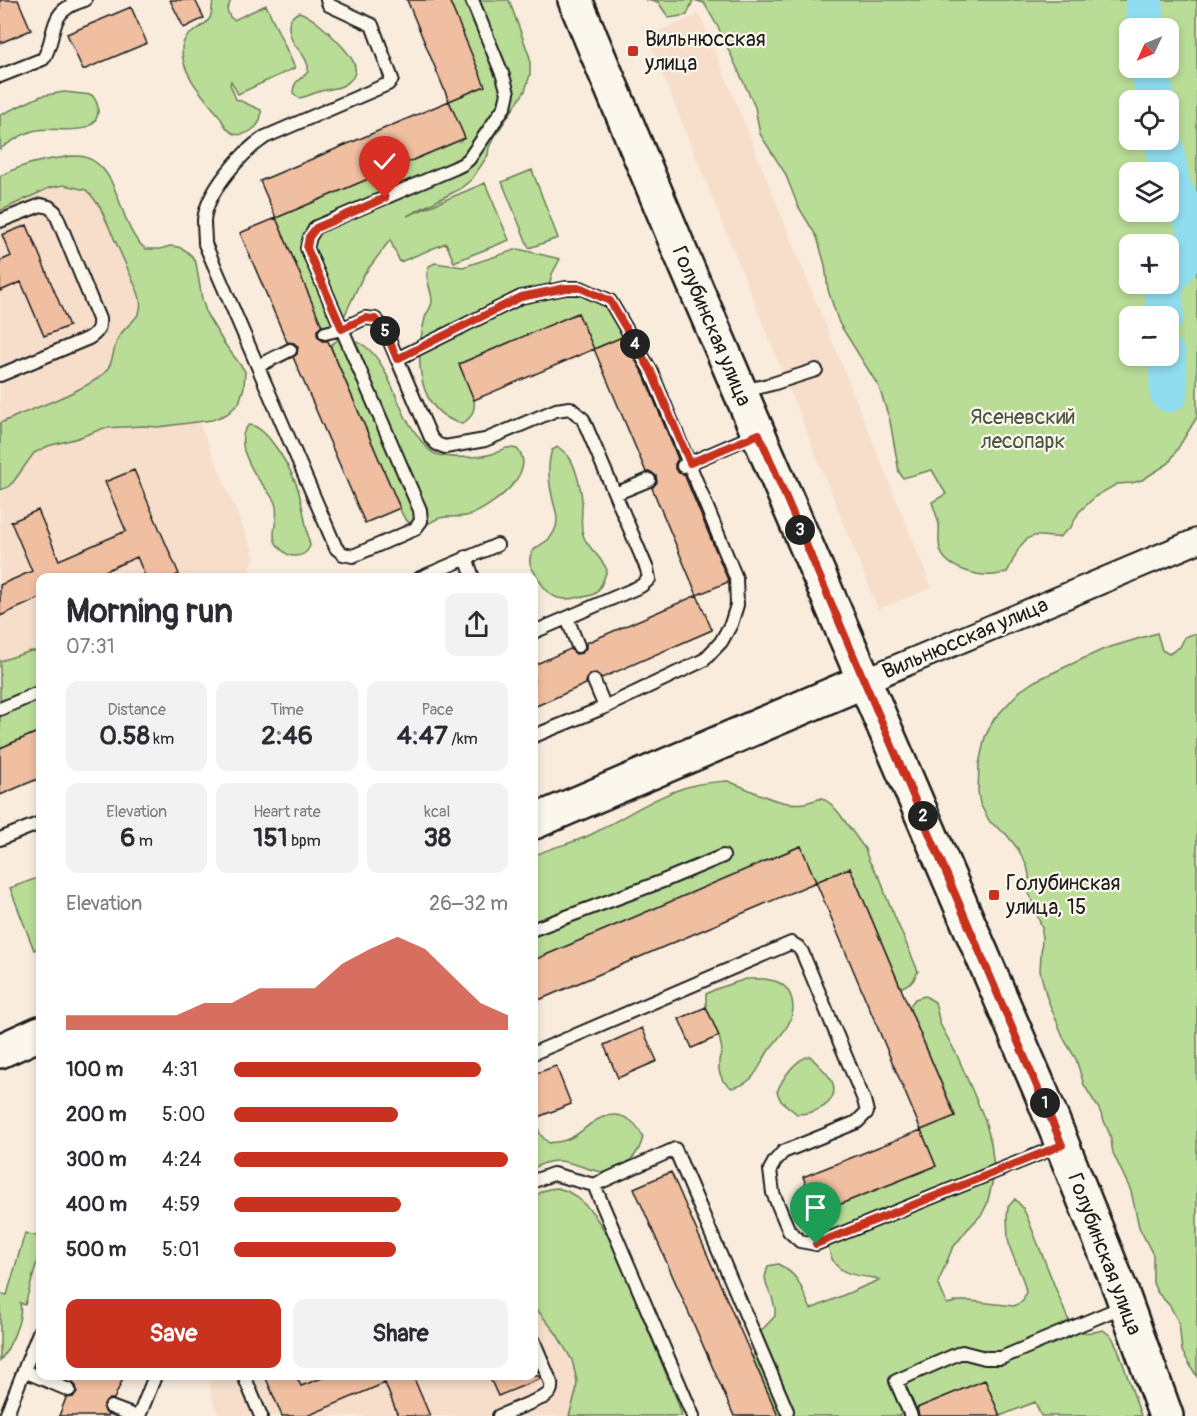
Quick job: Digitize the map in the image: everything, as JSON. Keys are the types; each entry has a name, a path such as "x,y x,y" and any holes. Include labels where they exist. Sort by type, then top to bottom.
{"street":[{"name":"Голубинская улица","path":"574,0 1062,1145 1126,1305 1166,1416"},
{"name":"Вильнюсская улица","path":"538,820 1197,541"},
{"path":"0,1051 36,1036"}],"lane":[{"path":"0,76 42,59 47,53 61,13 66,8 85,0"},
{"path":"327,0 329,5 372,25 392,79 388,84 266,136 249,149 220,182 211,199 204,219 205,244 336,548 343,554 353,556 416,529 421,521 420,510 307,248 309,237 316,228 463,165 470,159 505,106 508,93 504,76 472,0"},
{"path":"0,221 41,205 55,212 100,326 97,333 89,338 0,375"},
{"path":"397,359 521,297 566,288 581,288 610,301 651,371 686,464 736,578 736,605 731,624 720,642 704,660 605,707 538,734"},
{"path":"325,333 342,329 365,318 375,319 384,328 431,438 437,444 445,447 485,440 556,410 570,408 583,419 647,569 649,579 641,586 538,630"},
{"path":"258,366 290,350"},
{"path":"740,391 816,370"},
{"path":"686,464 759,434"},
{"path":"615,494 649,480"},
{"path":"431,573 497,545"},
{"path":"466,557 471,573"},
{"path":"567,618 578,646"},
{"path":"594,681 605,707"},
{"path":"0,709 36,694"},
{"path":"0,838 36,824"},
{"path":"538,928 723,856"},
{"path":"538,1051 790,943 802,952 867,1112 857,1122 783,1152 770,1170 773,1193 789,1231 800,1241 816,1244 1062,1145"},
{"path":"538,1180 553,1174 594,1185 675,1149 787,1411"},
{"path":"594,1185 693,1416"},
{"path":"911,1416 896,1381 962,1352 985,1358 1000,1358 1126,1305"},
{"path":"6,1416 36,1340"},
{"path":"499,1416 549,1394 552,1388 551,1383 538,1352"},
{"path":"24,1371 36,1376"},
{"path":"45,1380 69,1390"},
{"path":"111,1407 137,1416 153,1380"},
{"path":"246,1380 261,1416"}],"shaded area":[{"path":"700,14 932,588 878,609 647,36"},
{"path":"85,170 166,350 0,434 0,201"},
{"path":"188,396 252,549 254,559 248,573 36,573 36,669 0,684 0,455"},
{"path":"538,1252 614,1416 219,1416 210,1386 212,1380 538,1380"}],"green space":[{"path":"213,0 231,0 227,10 234,20 266,5 295,68 238,94 231,81 236,99 261,110 256,126 242,134 232,133 226,128 189,75 183,57 183,43 210,18"},
{"path":"449,0 509,0 530,58 530,75 525,91 497,133 489,147 488,155 472,179 460,189 407,216 485,183 509,240 454,262 446,243 400,262 390,240 363,276 342,321 325,333 276,218 464,138 449,101 484,86"},
{"path":"645,0 693,0 687,15 669,18 658,2"},
{"name":"Ясеневский лесопарк","path":"694,0 1197,0 1197,417 1169,463 1142,480 1117,484 1096,496 1079,512 1071,527 1059,537 1034,536 1024,541 1007,572 997,575 972,573 956,567 944,558 940,548 939,525 932,502 946,494 932,470 903,478 899,472 890,421 879,387 839,323 828,290 825,265 817,237 798,206 785,173 760,134 755,107 719,29 704,3"},
{"path":"299,12 324,28 346,50 354,62 355,74 344,85 299,98 293,93 294,86 308,72 308,67 305,58 292,40 289,27 291,18"},
{"path":"64,92 92,95 98,105 98,112 90,126 73,130 32,131 0,149 0,115 41,96"},
{"path":"71,156 85,157 106,173 130,227 137,240 146,249 178,247 192,256 196,263 207,315 245,371 244,387 239,403 227,414 212,420 158,427 104,428 48,446 34,453 14,481 8,487 0,490 0,423 69,394 101,376 110,366 117,339 136,317 141,307 138,292 100,207 86,190 64,185 49,188 0,211 0,176 45,160"},
{"path":"532,170 558,238 529,248 502,182"},
{"path":"518,249 560,259 550,282 555,288 564,294 585,296 598,301 613,313 628,335 594,349 578,313 459,364 473,395 474,403 470,418 462,424 447,417 435,407 422,381 420,349 422,333 432,301 427,270 435,263 463,267"},
{"path":"338,340 359,343 372,352 384,369 408,421 424,445 433,453 449,457 466,457 489,455 507,448 517,449 522,458 522,468 518,478 491,504 469,515 440,518 419,526 408,522 401,512 331,347"},
{"path":"249,425 256,427 271,440 297,486 310,546 302,555 287,554 277,545 274,534 277,516 275,503 254,473 244,451 243,437"},
{"path":"558,447 569,457 574,467 582,502 583,535 607,570 599,590 589,596 565,599 554,596 540,582 538,573 535,573 530,563 533,551 549,539 557,523 550,485 549,467 552,450"},
{"path":"1157,633 1162,650 1169,654 1180,647 1185,637 1193,634 1197,636 1197,1377 1182,1351 1179,1323 1153,1283 1153,1255 1139,1227 1131,1191 1113,1153 1110,1135 1099,1109 1084,1085 1076,1059 1065,1041 1047,998 1040,971 1042,928 1029,893 1027,866 1018,849 1006,834 990,822 980,804 978,792 979,764 985,737 994,719 1020,691 1035,681 1104,649"},
{"path":"36,651 36,733 0,748 0,661"},
{"path":"728,781 775,800 794,804 822,798 831,804 865,849 869,861 881,880 918,971 913,981 901,988 850,868 816,882 800,846 538,958 538,854 590,835 668,794 712,782"},
{"path":"36,878 36,949 34,950 10,888"},
{"path":"746,979 767,979 783,985 791,996 793,1009 787,1027 769,1050 755,1074 746,1083 732,1088 723,1081 719,1071 722,1050 719,1036 706,1007 706,994"},
{"path":"925,996 935,1002 940,1024 957,1055 985,1120 994,1168 987,1204 982,1214 952,1249 938,1283 947,1304 970,1301 1014,1306 1023,1301 1026,1291 1008,1238 1008,1207 1015,1199 1023,1208 1028,1219 1071,1323 1082,1332 1103,1330 1112,1337 1141,1416 1041,1416 1035,1402 1000,1416 985,1380 898,1416 778,1416 753,1359 756,1340 775,1316 775,1308 765,1277 768,1266 778,1264 796,1278 811,1309 879,1280 848,1273 837,1266 830,1253 828,1235 818,1213 936,1166 921,1130 955,1115 909,1007 915,999"},
{"path":"810,1056 832,1081 833,1096 818,1110 797,1114 781,1101 777,1092 794,1065"},
{"path":"615,1115 634,1123 643,1137 632,1158 610,1172 596,1171 562,1161 538,1166 538,1125 540,1134 549,1143 571,1138 600,1118"},
{"path":"557,1188 577,1197 593,1213 612,1242 682,1416 569,1416 577,1381 572,1360 556,1333 538,1311 538,1195"},
{"path":"25,1233 36,1236 36,1265 25,1305 20,1303 20,1317 15,1333 0,1361 0,1292 7,1295"}],"building":[{"path":"0,0 18,0 31,30 0,43"},
{"path":"170,0 195,0 204,18 184,28"},
{"path":"407,0 449,0 485,86 449,101"},
{"path":"131,7 147,43 83,70 67,34"},
{"path":"449,101 465,138 276,218 260,181"},
{"path":"276,218 322,326 317,330 317,335 322,341 328,341 400,508 365,523 293,357 297,354 298,347 294,343 287,342 240,233"},
{"path":"27,225 69,326 44,336 21,282 0,291 0,261 11,256 2,235"},
{"path":"578,313 594,349 474,400 459,364"},
{"path":"622,337 644,375 678,459 675,469 684,474 728,580 728,582 697,595 652,488 657,482 656,476 651,472 646,472 594,349"},
{"path":"134,470 179,573 144,573 137,557 100,573 36,573 36,600 0,616 0,585 32,571 11,522 38,510 59,560 126,531 105,482"},
{"path":"697,595 712,630 602,678 596,673 590,674 586,679 586,684 538,705 538,663 570,649 576,654 582,653 586,648 586,643"},
{"path":"36,733 36,780 0,795 0,748"},
{"path":"801,846 816,882 538,1000 538,958"},
{"path":"850,868 955,1116 921,1130 816,882"},
{"path":"706,1007 719,1036 692,1048 679,1019"},
{"path":"642,1028 657,1061 618,1078 604,1045"},
{"path":"556,1066 571,1104 538,1117 538,1073"},
{"path":"921,1130 936,1166 818,1213 803,1177"},
{"path":"671,1172 778,1416 734,1416 634,1188"},
{"path":"73,1380 122,1380 114,1399 109,1399 104,1404 103,1409 108,1416 59,1416 66,1398 73,1397 77,1393 76,1386"},
{"path":"267,1380 298,1380 301,1386 317,1380 415,1380 430,1416 398,1416 385,1383 307,1416 282,1416"},
{"path":"491,1380 538,1380 498,1396"},
{"path":"985,1380 1000,1416 919,1416 917,1408"}],"waterway":[{"path":"1144,0 1145,18"},
{"path":"1151,78 1154,90"},
{"path":"1165,150 1172,188 1197,226"},
{"path":"1179,263 1197,237"},
{"path":"1164,294 1164,306"},
{"path":"1168,366 1169,393"}],"place":[{"name":"Вильнюсская улица","path":"633,51"},
{"name":"Голубинская улица, 15","path":"994,895"}],"route":[{"path":"385,198 316,228 309,237 307,248 342,329 365,318 375,319 384,328 397,359 521,297 566,288 581,288 610,301 651,371 690,463 759,434 1041,1092 1062,1145 816,1244"}]}
